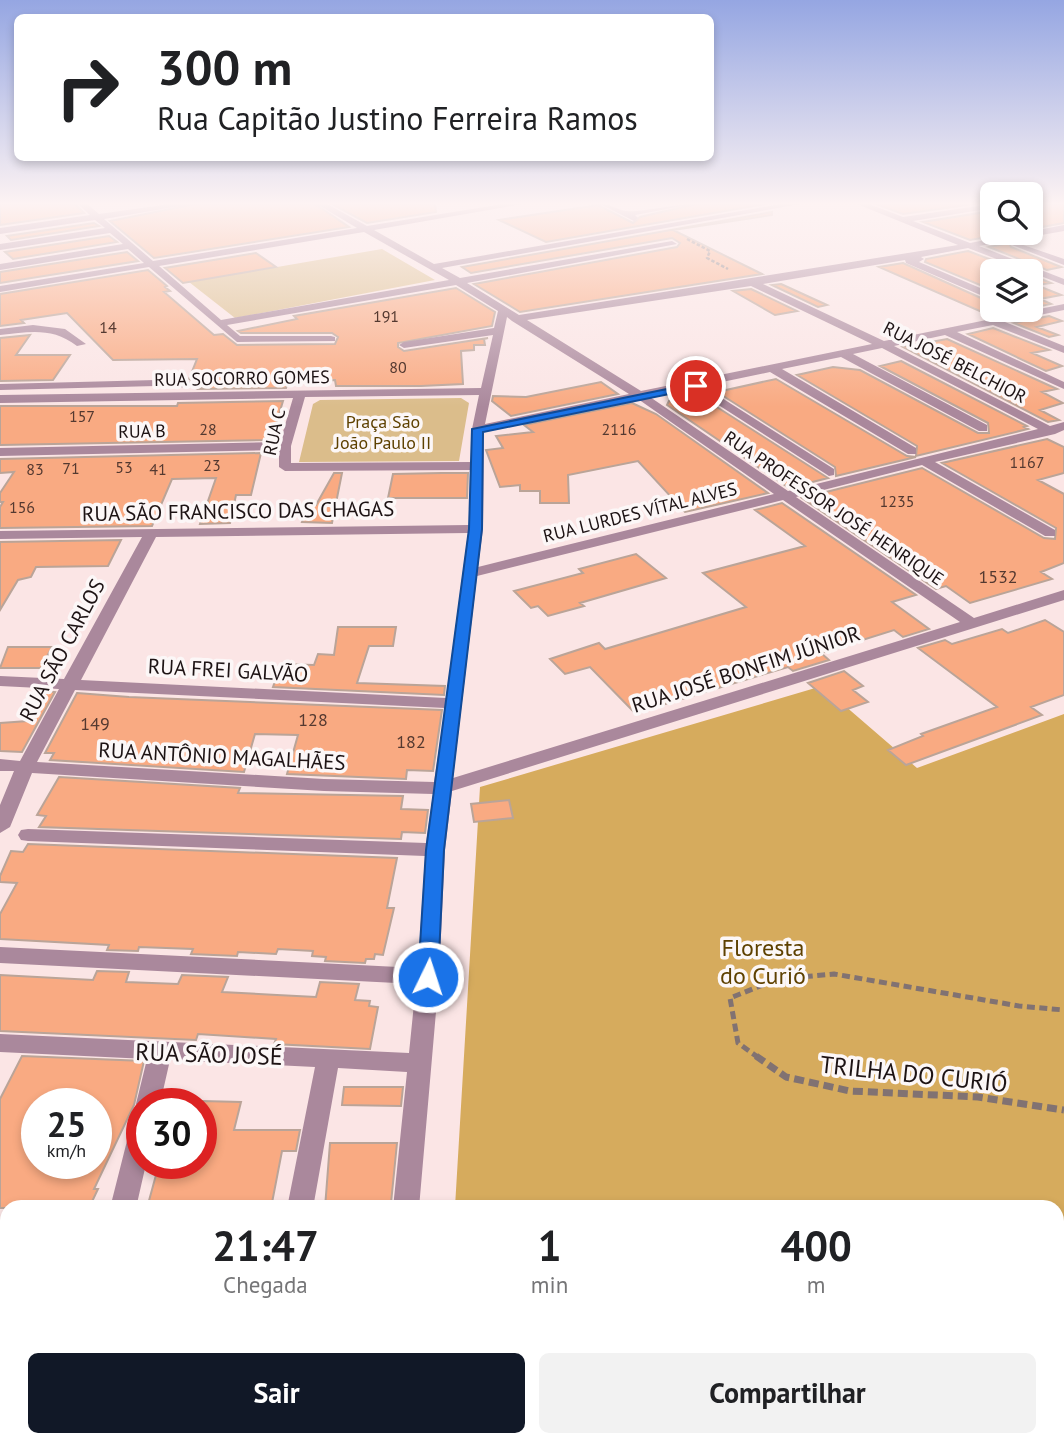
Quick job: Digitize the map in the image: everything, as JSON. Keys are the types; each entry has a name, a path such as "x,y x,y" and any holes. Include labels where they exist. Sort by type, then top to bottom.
{"street":[{"path":"0,289 101,272"},
{"path":"161,272 237,340 247,342 331,339"},
{"name":"RUA PROFESSOR JOSÉ HENRIQUE","path":"440,272 642,397 970,622"},
{"path":"219,323 507,272"},
{"path":"407,1200 428,977 435,850 476,529 478,429 498,331 509,315 820,272"},
{"path":"933,272 980,292"},
{"path":"1036,272 1064,282"},
{"name":"RUA JOSÉ BELCHIOR","path":"753,283 884,345 1064,438"},
{"path":"1043,283 1064,292"},
{"path":"1043,310 1064,307"},
{"path":"1043,314 1064,319"},
{"path":"478,429 696,386 988,322"},
{"path":"995,322 1064,350"},
{"path":"0,332 52,328 68,333 81,344"},
{"path":"404,345 498,331"},
{"path":"945,331 1064,386"},
{"path":"844,354 983,428"},
{"path":"774,369 1050,533"},
{"path":"0,387 156,383 203,385"},
{"path":"696,386 829,472"},
{"name":"RUA SOCORRO GOMES","path":"0,399 484,391"},
{"name":"RUA C","path":"300,395 285,446 283,466 292,469 478,467"},
{"name":"RUA LURDES VÍTAL ALVES","path":"469,574 783,495 917,455 1064,426"},
{"name":"RUA B","path":"0,452 285,446"},
{"name":"RUA SÃO FRANCISCO DAS CHAGAS","path":"0,534 150,535 476,529"},
{"name":"RUA SÃO CARLOS","path":"0,827 26,766 150,535"},
{"name":"RUA JOSÉ BONFIM JÚNIOR","path":"442,788 1064,595"},
{"name":"RUA FREI GALVÃO","path":"0,681 453,703"},
{"name":"RUA ANTÔNIO MAGALHÃES","path":"0,765 324,785 442,788"},
{"path":"28,835 435,850"},
{"path":"0,955 428,977"},
{"name":"RUA SÃO JOSÉ","path":"0,1043 418,1063"},
{"path":"152,1088 160,1052"},
{"path":"302,1200 328,1059"},
{"path":"125,1200 130,1179"}],"path":[{"path":"731,272 753,283"},
{"name":"TRILHA DO CURIÓ","path":"1064,1010 1019,1006 834,974 778,978 730,998 738,1043 786,1077 850,1091 978,1097 1064,1110"}],"green space":[{"path":"250,272 421,272 435,280 235,318 189,282"},
{"name":"Praça São João Paulo II","path":"461,398 469,403 459,461 299,462 313,404 320,400"},
{"name":"Floresta do Curió","path":"822,686 917,768 1064,714 1064,1200 455,1200 480,787"}],"building":[{"path":"0,272 3,272 72,272 0,283"},
{"path":"150,272 170,291 164,292 214,335 223,334 237,345 335,344 338,337 332,333 238,331 297,319 294,316 456,288 495,312 492,326 398,343 398,347 404,351 488,338 484,339 485,345 474,345 474,350 461,351 463,384 336,386 335,380 288,381 286,388 199,389 204,386 203,383 189,379 197,359 113,360 67,313 0,326 0,294"},
{"path":"169,272 250,272 183,283"},
{"path":"542,272 757,272 762,274 520,312 474,284"},
{"path":"889,272 922,272 980,298 980,311"},
{"path":"948,272 980,272 980,285"},
{"path":"781,284 827,305 818,307 772,285"},
{"path":"1043,288 1061,295 1043,298"},
{"path":"751,289 797,311 775,315 733,291"},
{"path":"1049,316 1062,321 1037,327 1058,335 1049,337 1014,323 1043,322 1043,317"},
{"path":"993,328 1049,350 1032,353 1062,366 1046,371 968,334"},
{"path":"30,335 16,355 70,355 53,380 0,381 0,338"},
{"path":"947,339 1057,389 1042,392 1063,403 1040,410 1059,420 1048,422 903,347"},
{"path":"901,361 1027,426 1024,427 1028,429 916,456 917,446 797,375 833,367 860,370 978,433 989,433 988,423 880,366"},
{"path":"776,379 907,456 916,457 836,476 835,467 717,392"},
{"path":"601,382 618,394 511,416 492,401 493,396 526,397"},
{"path":"698,395 828,478 789,488 667,405 669,401"},
{"path":"283,401 272,438 265,440 0,445 0,406 177,406 178,403"},
{"path":"632,403 656,414 768,493 685,512 638,461 568,475 569,503 540,503 540,491 520,491 520,485 500,487 486,450 503,448 496,436 533,432 524,425"},
{"path":"1047,439 1064,447 1064,473 1038,480 1064,494 1064,563 1041,572 1052,579 970,603 946,586 936,589 802,498 922,468 1044,538 1055,539 1056,528 942,463"},
{"path":"261,453 251,495 236,495 230,523 200,524 216,478 172,479 152,526 0,528 0,507 3,502 0,502 0,493 14,472 0,473 0,459"},
{"path":"334,473 342,473 332,523 302,522 309,505 316,505"},
{"path":"468,473 467,498 388,498 393,474"},
{"path":"782,503 916,595 892,602 929,629 903,637 894,630 821,653 829,660 793,671 788,667 635,713 590,667 565,674 550,659 599,643 605,649 746,607 703,573 805,546 755,510"},
{"path":"121,540 108,566 36,567 31,577 18,580 0,610 0,542"},
{"path":"636,554 666,578 580,603 584,606 548,616 538,606 531,608 514,591 583,573 579,569"},
{"path":"1045,620 1064,632 1064,695 1031,707 1042,715 906,765 888,750 923,736 921,734 997,707 918,648 945,640 952,644 1002,629 1008,633"},
{"path":"338,627 396,627 393,646 369,646 357,683 445,686 444,695 273,687 281,664 314,665 318,654 334,655"},
{"path":"8,647 52,647 41,668 0,668"},
{"path":"844,671 863,686 853,690 868,702 841,711 808,683"},
{"path":"44,691 55,692 22,752 0,751 0,723 28,721"},
{"path":"77,693 442,710 433,771 407,770 406,779 287,774 298,735 255,734 244,772 50,760 54,753 45,753"},
{"path":"59,777 240,788 238,793 403,796 401,809 428,810 425,833 402,832 401,839 39,827 46,816 37,815"},
{"path":"509,800 513,818 474,822 471,804"},
{"path":"28,844 397,858 387,908 394,908 383,955 375,954 374,959 366,959 365,963 325,961 326,957 312,956 313,951 278,949 276,954 238,952 237,956 191,954 193,949 139,947 138,951 107,950 109,945 0,939 0,914 17,883 0,882 0,876 11,851 23,852"},
{"path":"97,971 129,972 126,982 178,984 182,975 228,977 222,992 316,997 320,982 359,984 355,1000 370,1001 369,1006 378,1007 370,1049 274,1044 276,1039 198,1034 196,1040 0,1031 0,975 93,980"},
{"path":"22,1056 144,1061 138,1088 126,1088 126,1122 112,1151 112,1088 21,1088 21,1179 99,1179 93,1200 0,1200 0,1099"},
{"path":"344,1087 403,1087 401,1106 342,1105"},
{"path":"217,1101 241,1102 234,1130 300,1130 296,1151 282,1151 273,1200 149,1200 155,1179 217,1179"},
{"path":"330,1143 397,1143 391,1200 326,1200"}],"route":[{"path":"428,977 435,850 476,529 478,429 696,386"}]}
